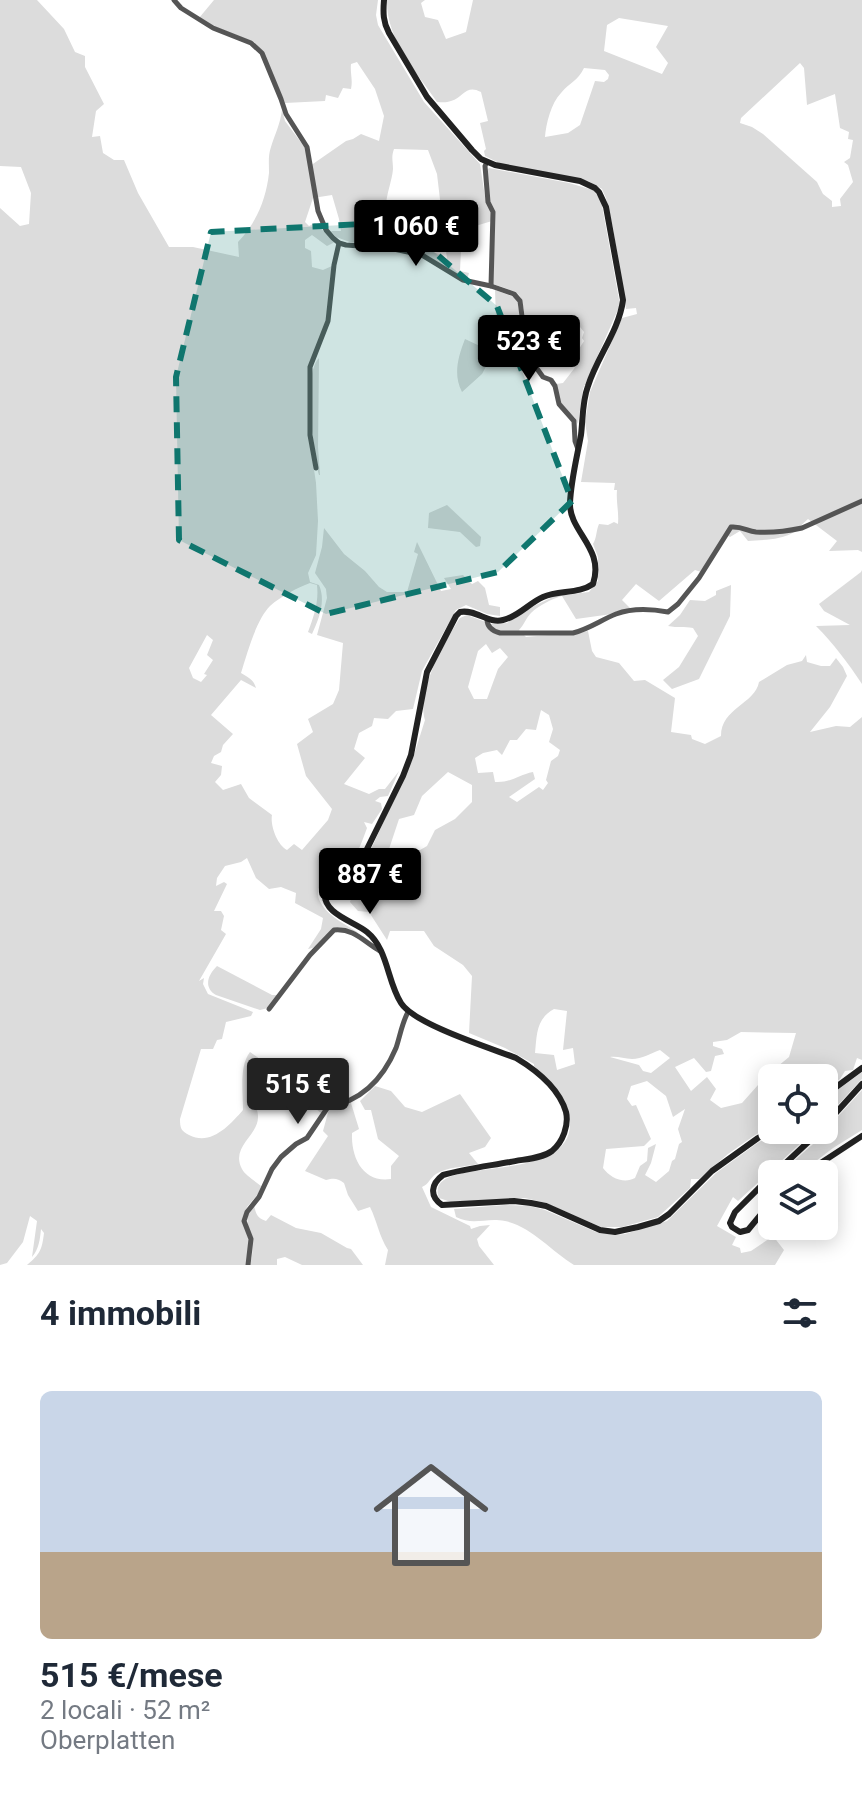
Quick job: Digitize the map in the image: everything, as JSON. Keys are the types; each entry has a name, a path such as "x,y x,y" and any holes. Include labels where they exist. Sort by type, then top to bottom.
{"main road":[{"path":"384,0 384,24 427,97 472,150 495,165 589,185 599,192 606,207 623,300 620,315 586,391 570,505 573,519 593,557 593,584 581,590 546,595 503,620 487,619 470,611 460,612 427,672 414,742 403,776 367,849 360,859 326,888 326,904 375,940 400,1002 408,1012 427,1023 516,1058 551,1086 562,1103 567,1124 560,1142 552,1150 534,1158 443,1175 433,1188 433,1195 442,1205 531,1203 546,1206 600,1230 615,1232 659,1221 712,1171 758,1138"},
{"path":"838,1086 862,1068"},
{"path":"838,1110 862,1084"},
{"path":"825,1160 862,1136"},
{"path":"789,1160 805,1144"},
{"path":"758,1190 735,1212 730,1223 740,1232 748,1230 758,1218"}],"street":[{"path":"174,0 181,8 213,28 251,43 262,53 286,114 309,151 321,219 326,230 339,243 422,255 463,280 514,294 520,301 530,359 543,377 551,380 559,404 574,421 578,449"},
{"path":"487,162 488,202 493,212 491,286"},
{"path":"316,468 310,435 310,367 328,321 339,243"},
{"path":"487,619 489,627 500,633 573,633 616,614 655,609 668,612 699,578 731,527 742,526 752,532 792,530 862,501"},
{"path":"269,1009 310,955 334,930 353,933 381,951"},
{"path":"248,1265 251,1239 244,1221 272,1169 289,1150 307,1138 328,1107 354,1100 375,1084 394,1051 408,1012"}],"highlighted area":[{"path":"399,222 497,306 572,501 498,572 326,614 179,540 176,377 211,232"}],"shaded area":[{"path":"0,0 37,0 64,29 75,52 85,56 85,67 104,104 96,111 92,137 100,136 103,153 114,160 124,160 138,193 169,247 193,247 239,257 238,242 255,219 265,192 269,153 282,110 285,121 306,149 310,166 361,134 379,141 384,116 375,89 357,62 351,64 351,89 343,88 338,98 326,95 325,101 285,103 263,51 254,42 199,18 214,0 378,0 378,25 424,102 480,164 492,221 462,230 460,271 469,273 467,280 423,253 336,237 331,231 341,231 332,195 313,198 305,222 309,226 315,223 335,242 327,246 312,235 305,240 305,248 311,251 312,267 323,270 332,266 326,321 309,366 309,436 318,521 316,555 308,573 310,582 319,585 321,610 312,634 308,632 316,609 317,585 310,583 270,606 260,620 241,673 256,688 241,680 211,715 233,734 211,763 222,766 221,775 215,782 223,790 241,784 249,798 272,815 275,834 287,850 294,844 302,850 328,820 332,809 306,776 297,744 313,732 308,719 333,704 339,690 343,643 317,635 327,598 326,589 315,573 324,528 344,554 387,592 407,592 418,554 414,552 417,542 441,591 451,589 444,578 463,575 472,584 478,581 485,588 489,605 500,607 500,616 466,605 456,610 422,671 413,709 396,711 388,719 374,718 372,726 359,733 354,749 365,758 344,784 369,794 385,789 399,771 388,796 375,801 381,803 382,809 372,824 364,822 367,828 355,855 323,883 318,895 329,913 359,933 338,927 308,949 321,929 323,918 295,903 296,893 281,887 269,889 256,878 247,858 225,866 217,878 216,886 224,882 227,884 214,911 221,911 224,916 221,930 226,934 199,981 204,978 203,984 208,994 253,1012 251,1016 226,1022 222,1039 217,1040 213,1049 201,1049 180,1119 182,1129 189,1135 205,1138 219,1133 238,1116 243,1110 243,1072 250,1052 264,1062 269,1061 275,1081 297,1075 329,1106 321,1113 295,1092 286,1099 257,1076 250,1091 257,1110 257,1123 242,1147 239,1161 243,1171 261,1186 247,1207 243,1220 249,1241 247,1265 27,1265 40,1251 44,1233 41,1229 38,1247 32,1257 37,1221 30,1216 23,1242 7,1263 0,1265 0,208 20,226 29,224 31,193 21,167 0,166","holes":["394,149 428,150 437,174 447,259 396,240 386,210","207,635 213,640 207,655 213,660 201,682 193,678 189,668"]},
{"path":"387,0 425,0 421,3 425,17 438,20 446,39 466,32 473,0 862,0 862,552 829,551 837,541 808,519 794,532 778,538 748,541 740,531 730,537 725,534 701,572 695,570 659,601 636,584 622,600 632,610 576,619 562,596 534,610 519,630 526,637 588,631 596,657 619,663 634,681 645,680 675,698 671,732 691,735 692,739 705,744 721,736 726,719 751,696 759,682 787,665 802,661 806,655 807,662 821,666 830,666 836,658 847,676 830,707 810,732 836,726 850,727 862,717 862,1060 857,1058 853,1070 845,1071 838,1080 838,1064 781,1064 789,1057 796,1033 741,1032 727,1040 713,1042 713,1046 722,1049 724,1054 715,1056 711,1071 706,1072 694,1058 675,1067 691,1091 707,1077 716,1089 710,1100 721,1108 742,1103 758,1085 758,1133 699,1179 691,1179 690,1188 658,1217 622,1227 601,1227 546,1203 525,1198 451,1202 439,1198 440,1184 452,1176 549,1156 565,1142 570,1121 562,1097 534,1064 469,1033 472,976 463,965 434,946 424,931 390,931 387,940 369,912 358,911 350,902 352,896 393,866 404,870 408,857 427,846 435,830 455,819 472,802 472,785 448,772 422,796 414,815 399,819 386,858 377,870 369,868 341,889 339,898 332,900 334,884 366,858 413,758 425,720 424,696 428,682 460,618 467,615 491,624 507,623 555,596 589,592 598,581 598,557 593,544 599,524 618,524 617,490 614,490 615,483 581,482 588,441 585,422 590,392 622,318 637,314 636,308 626,309 613,228 602,189 588,181 501,164 485,156 480,123 488,121 481,92 472,89 451,101 437,102 404,54 391,28","holes":["619,18 668,26 656,47 668,63 662,74 604,51 607,25","800,63 804,68 807,105 835,94 840,128 849,132 848,139 853,140 850,158 844,162 848,165 853,182 840,199 841,206 832,207 832,201 823,194 817,182 763,134 740,123 741,118","584,68 605,70 608,79 595,81 580,125 568,133 545,137 554,102","486,644 492,653 500,648 508,657 498,669 487,699 474,699 468,687 478,651","541,710 549,715 553,729 549,742 560,750 551,761 548,783 543,790 539,787 517,802 509,797 535,779 533,772 495,782 493,772 478,773 475,758 497,750 502,755 510,740 517,740 526,729 536,730","554,1009 567,1011 563,1050 573,1048 575,1064 557,1070 554,1055 535,1053 538,1028","660,1050 670,1058 651,1073 643,1071 639,1065 610,1057 636,1059","647,1081 666,1096 673,1117 685,1109 678,1129 682,1142 669,1171 656,1182 645,1175 656,1144 648,1148 647,1161 640,1166 635,1178 618,1179 603,1168 606,1149 644,1146 651,1139 636,1105 632,1106 627,1099 631,1086"]},
{"path":"489,168 569,183 593,190 601,200 620,305 583,389 578,424 561,403 556,384 563,383 577,365 577,352 584,341 584,332 580,327 570,331 562,344 565,349 554,358 549,354 540,361 535,355 531,357 521,298 493,284 495,211 489,199"},
{"path":"495,290 514,297 518,303 523,338 511,360 492,355 482,374 462,392 457,373 460,352 465,339 484,348 496,318"},
{"path":"319,358 320,475 312,432 310,396 314,367"},
{"path":"447,505 481,537 480,546 476,547 460,532 428,528 429,513"},
{"path":"862,570 862,684 816,626 850,625 824,611 819,604"},
{"path":"731,585 730,616 699,679 672,689 663,680 679,667 698,636 693,628 668,626 690,600 705,601 716,595 716,591"},
{"path":"217,966 277,995 268,1008 260,1010 216,995 209,988 208,981"},
{"path":"862,1072 862,1079 838,1105 838,1090"},
{"path":"375,1086 391,1091 405,1107 422,1112 460,1094 491,1138 485,1147 469,1153 478,1164 440,1172 422,1187 431,1207 471,1229 490,1225 477,1239 494,1265 385,1265 388,1250 370,1207 358,1211 344,1183 335,1179 326,1180 305,1171 328,1136 323,1131 329,1109 351,1103 359,1129 352,1133 357,1160 373,1177 391,1179 391,1166 399,1156 378,1139 371,1110 365,1110 360,1101"},
{"path":"862,1090 862,1130 817,1160 795,1160 813,1144 838,1144 838,1116"},
{"path":"756,1144 800,1144 782,1160 758,1160 758,1183 738,1201 733,1197 717,1226 736,1237 732,1245 740,1248 741,1253 751,1251 767,1240 776,1240 784,1250 775,1265 574,1265 515,1224 498,1220 469,1221 456,1217 454,1209 530,1206 596,1232 625,1234 667,1221 716,1173"},
{"path":"254,1205 257,1215 263,1220 266,1221 271,1215 296,1228 321,1233 351,1249 363,1265 302,1265 285,1257 277,1259 277,1265 250,1265 252,1247 247,1220"}]}
